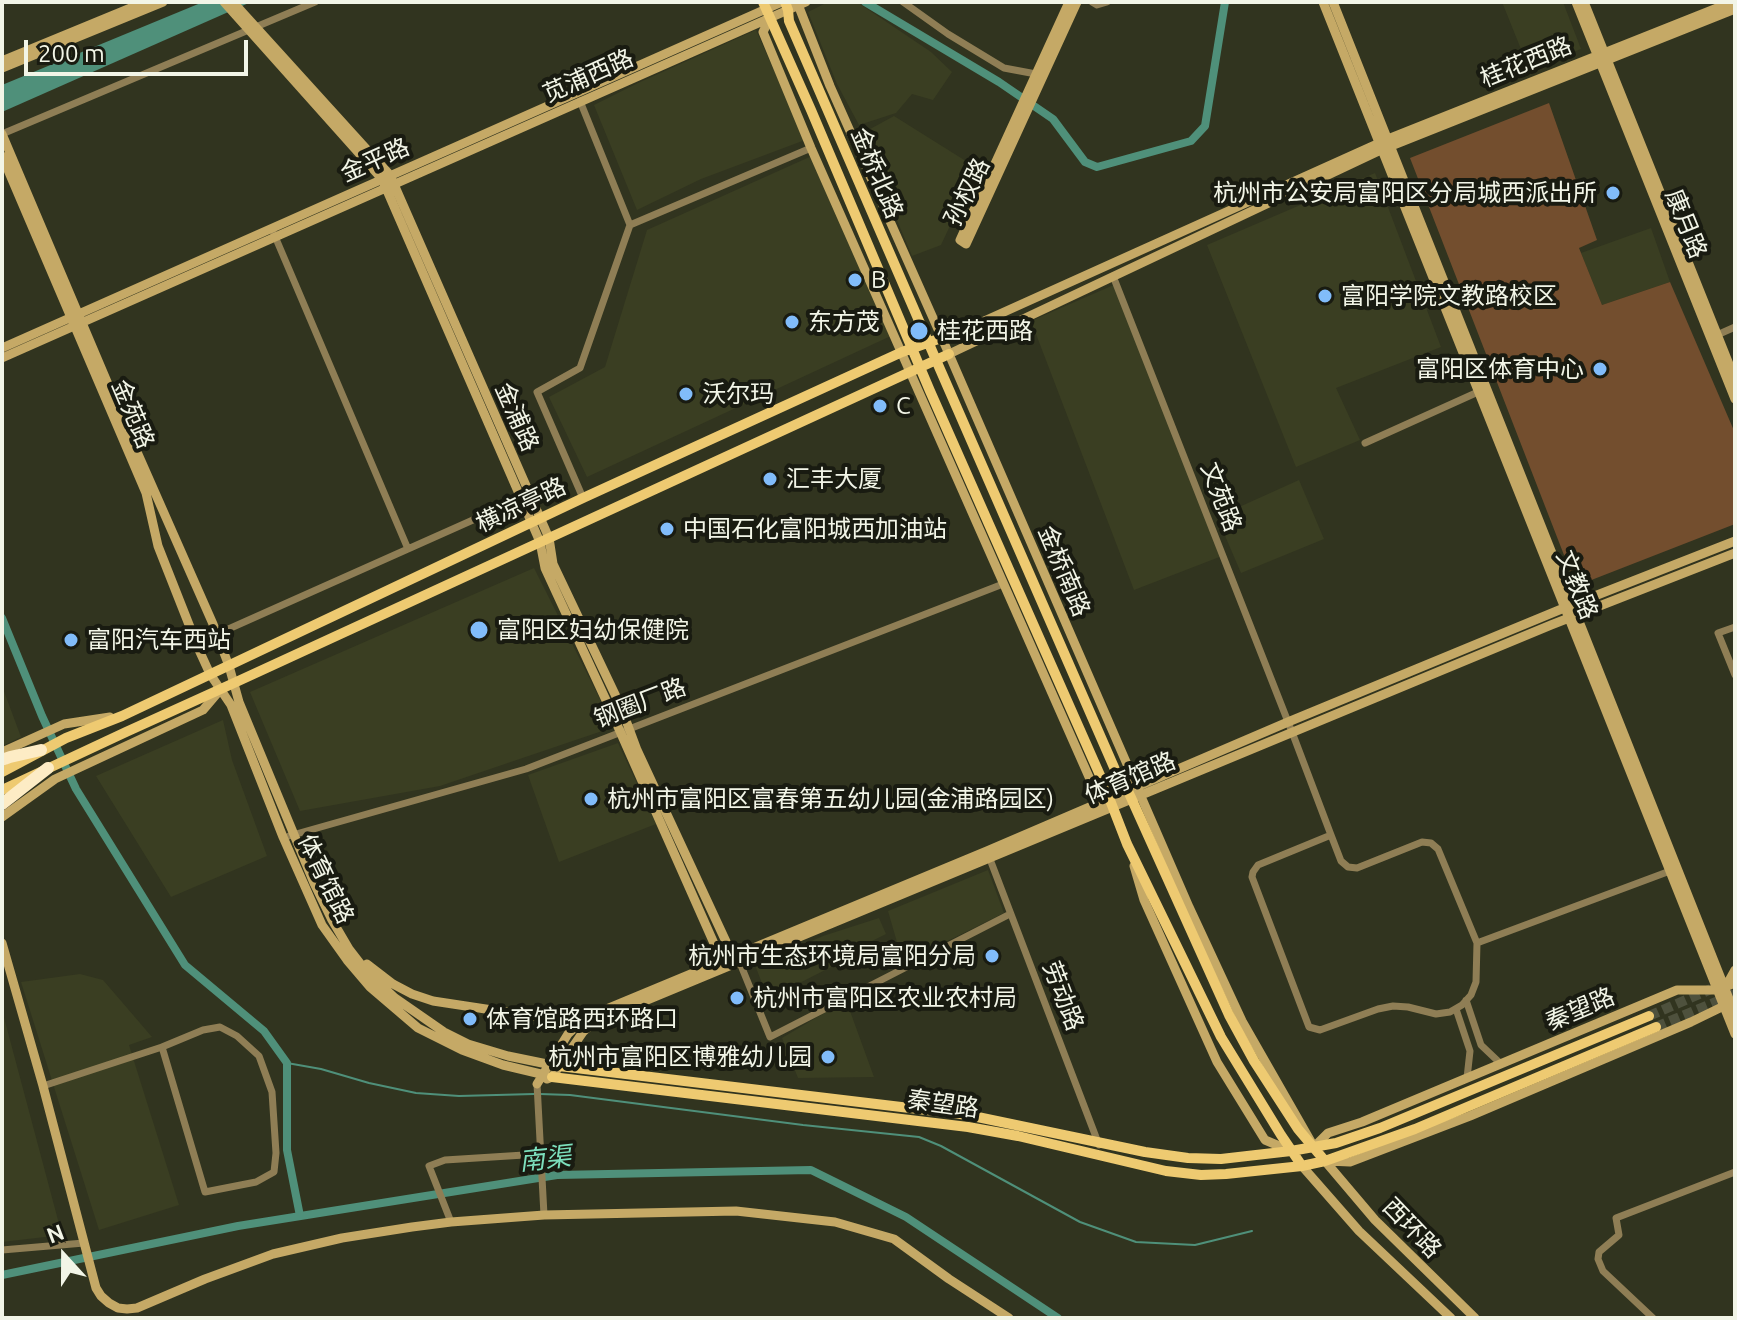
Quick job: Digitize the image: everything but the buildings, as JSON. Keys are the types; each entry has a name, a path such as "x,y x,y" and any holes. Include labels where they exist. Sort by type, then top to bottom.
{"highway":[{"path":"2,760 41,750"},
{"path":"2,804 52,774"}],"main road":[{"name":"金桥北路","path":"793,4 789,21 936,360"},
{"name":"金桥北路","path":"766,10 811,110 916,370"},
{"name":"横凉亭路","path":"2,772 66,738 122,716 535,520 908,350 941,338"},
{"name":"横凉亭路","path":"2,790 52,774 75,756 949,354"},
{"name":"金桥南路","path":"936,360 1120,781 1134,793 1229,1015 1254,1061 1298,1129 1325,1161"},
{"name":"金桥南路","path":"916,370 1047,655 1127,844 1221,1037 1302,1166"},
{"path":"1029,640 1047,655"},
{"name":"秦望路","path":"554,1065 968,1115 1145,1152 1221,1159 1336,1143 1380,1128 1649,1016"},
{"name":"秦望路","path":"542,1081 968,1127 1166,1171 1226,1174 1325,1161 1415,1129 1656,1027"}],"street":[{"path":"2,61 145,2"},
{"path":"2,68 163,2"},
{"path":"224,2 238,13"},
{"path":"233,2 238,13"},
{"path":"77,321 2,134 315,2"},
{"path":"903,2 1004,68 1035,81"},
{"name":"孙权路","path":"1024,110 960,240 966,244 1024,110 1069,2"},
{"name":"孙权路","path":"1035,81 1077,2"},
{"path":"1092,2 1097,5 1107,2"},
{"path":"1323,2 1385,145"},
{"path":"1333,2 1385,145"},
{"path":"1576,2 1602,58"},
{"path":"1584,2 1602,58"},
{"name":"苋浦西路","path":"388,181 580,101 766,10 793,4"},
{"name":"金桥南路","path":"793,4 949,354 1134,793"},
{"name":"桂花西路","path":"941,338 1385,145 1730,4"},
{"name":"金桥北路","path":"766,10 763,32 811,148 908,350"},
{"name":"金平路","path":"2,358 77,321 766,10"},
{"name":"金浦路","path":"238,13 388,181 544,540 545,568 625,730 723,965"},
{"name":"康月路","path":"1602,58 1735,379"},
{"name":"康月路","path":"1602,58 1735,399"},
{"path":"828,110 830,86"},
{"path":"580,101 630,225 580,368 537,392 583,498"},
{"name":"桂花西路","path":"949,354 1385,145"},
{"name":"文教路","path":"1385,145 1478,392 1570,612 1670,871 1721,989 1735,1014"},
{"name":"文教路","path":"1385,145 1721,989"},
{"path":"630,225 811,148"},
{"name":"金苑路","path":"2,156 77,321 146,493 158,546 199,650 220,690"},
{"name":"金浦路","path":"388,181 520,499 535,520"},
{"path":"274,232 408,549"},
{"name":"文苑路","path":"1113,276 1341,861 1352,869 1422,842 1435,845 1477,943"},
{"name":"金平路","path":"2,348 77,321"},
{"name":"体育馆路","path":"77,321 213,624 322,925 347,960 370,987 418,1028 462,1050 542,1081 590,1020"},
{"path":"1717,335 1735,327"},
{"name":"金桥南路","path":"916,370 1003,584 1093,786 1112,803"},
{"path":"1365,443 1478,392"},
{"path":"224,631 520,499"},
{"name":"体育馆路","path":"349,949 393,984 433,1001 558,1020 590,1020 1735,541"},
{"name":"体育馆路","path":"1570,612 1735,553"},
{"name":"钢圈厂路","path":"289,836 526,769 1003,584"},
{"path":"1045,609 1049,586"},
{"path":"1735,627 1718,633 1735,675"},
{"name":"体育馆路","path":"220,690 231,705 289,836 332,920 366,971 395,998 444,1032 481,1048 554,1065"},
{"name":"横凉亭路","path":"2,817 52,774 82,766 203,710 220,690"},
{"name":"横凉亭路","path":"2,752 64,724 122,716"},
{"name":"金浦路","path":"625,730 737,961"},
{"path":"1331,835 1258,865 1252,877 1309,1027 1316,1031 1393,1006 1436,1014 1456,1009 1471,995 1476,982 1477,943 1670,871"},
{"name":"金桥南路","path":"1127,844 1144,900 1217,1062 1265,1140 1291,1151"},
{"name":"劳动路","path":"988,856 1102,1155"},
{"path":"737,961 770,1037 1010,914"},
{"path":"2,943 96,1288 101,1296 118,1308 137,1308 273,1254 342,1238 451,1222 544,1215 736,1211 835,1222 894,1239 1009,1318"},
{"path":"1721,989 1735,970"},
{"name":"秦望路","path":"1314,1147 1328,1133 1362,1122 1677,990 1721,989 1735,983"},
{"path":"1466,1000 1481,1045 1501,1064"},
{"name":"文教路","path":"1731,1003 1735,1034"},
{"name":"秦望路","path":"1325,1161 1350,1162 1456,1121 1731,1003"},
{"path":"1456,1009 1470,1051 1467,1078"},
{"path":"43,1086 162,1047 203,1030 220,1027 237,1036 259,1056 272,1092 276,1153 274,1172 256,1182 205,1192 162,1047"},
{"path":"542,1081 537,1106 544,1215"},
{"path":"451,1222 429,1166 445,1160 540,1159"},
{"name":"西环路","path":"1325,1161 1375,1220 1475,1318"},
{"name":"西环路","path":"1302,1166 1359,1231 1451,1318"},
{"path":"1653,1318 1603,1271 1598,1259 1599,1252 1619,1235 1616,1218 1735,1172"},
{"path":"2,1250 84,1243"}],"shaded area":[{"path":"203,2 251,2 2,112 2,85"},
{"path":"828,2 857,2 931,52 952,72 933,100 912,94 896,113 859,125 837,84 808,12"},
{"path":"1502,2 1563,2 1581,49 1529,69"},
{"path":"756,30 805,140 701,179 637,210 594,105"},
{"name":"富阳区体育中心","path":"1549,103 1597,240 1579,248 1602,305 1670,282 1735,433 1735,524 1576,586 1410,158"},
{"path":"894,116 977,168 941,245 912,256 861,134"},
{"path":"814,155 893,335 587,477 549,397 605,367 647,230"},
{"name":"富阳学院文教路校区","path":"1375,173 1441,347 1336,388 1360,440 1296,467 1207,245"},
{"path":"1651,228 1670,282 1602,305 1581,253"},
{"path":"1116,284 1222,556 1134,590 1031,321"},
{"path":"1299,480 1324,539 1241,573 1217,517"},
{"name":"富阳区妇幼保健院","path":"534,568 614,727 440,786 300,811 250,692"},
{"path":"2,686 21,737 2,746"},
{"path":"223,720 232,760 267,856 171,897 96,776"},
{"name":"杭州市富阳区富春第五幼儿园(金浦路园区)","path":"618,743 656,824 559,862 528,775"},
{"path":"988,870 1004,913 903,963 888,911"},
{"path":"879,918 886,934 832,961 833,966 768,999 755,965 823,936"},
{"path":"80,974 103,980 152,1037 129,1045 179,1205 99,1230 21,982"},
{"name":"杭州市富阳区博雅幼儿园","path":"846,1000 874,1077 798,1078 782,1038"},
{"path":"2,1010 62,1235 2,1242"}],"waterway":[{"path":"865,2 999,82 1053,119 1085,162 1097,167 1191,141 1205,126 1225,2"},
{"path":"2,618 76,789 185,965 264,1031 287,1063 287,1150 300,1216"},
{"path":"287,1063 416,1093 459,1096 534,1094"},
{"path":"540,1094 919,1137 1080,1222 1136,1242 1195,1245 1252,1231"},
{"name":"南渠","path":"2,1275 238,1226 557,1175 811,1170 906,1217 1058,1318"}],"tunnel":[{"path":"1649,1016 1711,989"},
{"path":"1656,1027 1735,994"}],"place":[{"name":"杭州市公安局富阳区分局城西派出所","path":"1613,193"},
{"name":"B","path":"855,280"},
{"name":"富阳学院文教路校区","path":"1325,296"},
{"name":"东方茂","path":"792,322"},
{"name":"桂花西路","path":"919,331"},
{"name":"富阳区体育中心","path":"1600,369"},
{"name":"沃尔玛","path":"686,394"},
{"name":"C","path":"880,406"},
{"name":"汇丰大厦","path":"770,479"},
{"name":"中国石化富阳城西加油站","path":"667,529"},
{"name":"富阳区妇幼保健院","path":"479,630"},
{"name":"富阳汽车西站","path":"71,640"},
{"name":"杭州市富阳区富春第五幼儿园(金浦路园区)","path":"591,799"},
{"name":"杭州市生态环境局富阳分局","path":"992,956"},
{"name":"杭州市富阳区农业农村局","path":"737,998"},
{"name":"体育馆路西环路口","path":"470,1019"},
{"name":"杭州市富阳区博雅幼儿园","path":"828,1057"}]}
